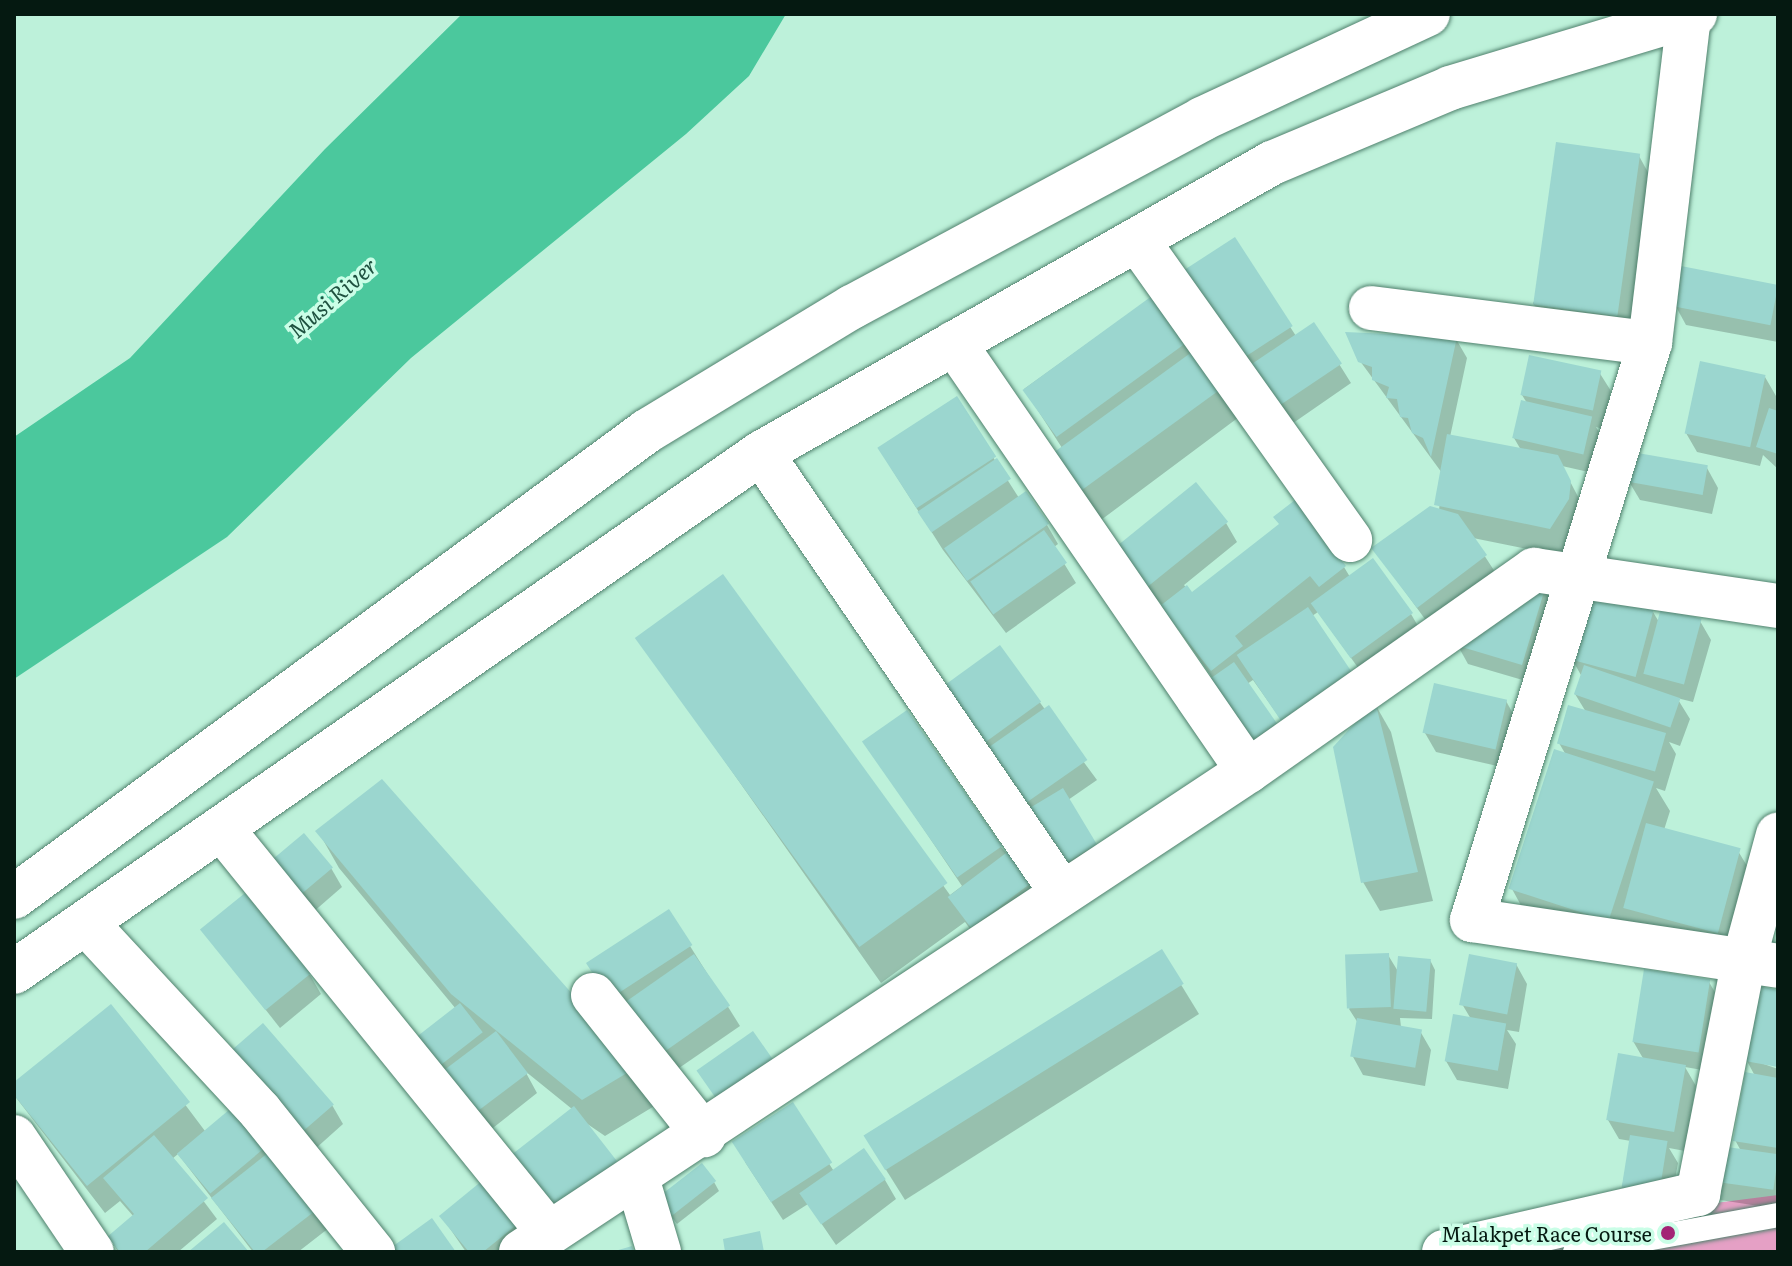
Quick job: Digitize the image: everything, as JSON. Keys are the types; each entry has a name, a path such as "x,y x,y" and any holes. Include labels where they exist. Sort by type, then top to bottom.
{"street":[{"path":"14,897 647,431 852,307 1202,119 1428,14"},
{"path":"14,972 222,829 383,711 761,453 1272,163 1450,88 1692,15 1650,343 1472,920 1761,963"},
{"path":"1137,240 1350,540"},
{"path":"1371,308 1650,343"},
{"path":"954,343 1248,771"},
{"path":"761,453 1060,890"},
{"path":"222,829 535,1242 704,1135 1060,890 1248,771 1534,570 1778,606"},
{"path":"1444,1252 1698,1194 1761,963 1778,835"},
{"path":"86,923 260,1111 373,1252"},
{"path":"593,995 704,1135"},
{"path":"14,1137 92,1252"},
{"path":"637,1178 659,1252"}],"lane":[{"path":"1575,1252 1778,1215"}],"shaded area":[{"name":"Malakpet Race Course","path":"1778,1195 1778,1252 1488,1252 1629,1214"}],"water":[{"name":"Musi River","path":"462,14 786,14 749,76 686,134 411,358 227,537 14,679 14,437 130,358 325,149"}],"building":[{"path":"1556,142 1640,154 1617,316 1533,304"},
{"path":"1235,237 1293,326 1241,360 1183,271"},
{"path":"1681,266 1778,285 1770,325 1673,306"},
{"path":"1156,293 1190,340 1057,437 1023,390"},
{"path":"1314,322 1342,363 1273,410 1245,368"},
{"path":"1345,332 1457,337 1431,457 1423,438 1412,433 1408,418 1400,417 1397,399 1386,398 1389,387 1372,380 1372,367 1358,362"},
{"path":"1196,349 1224,387 1081,490 1054,452"},
{"path":"1529,355 1601,370 1593,410 1520,395"},
{"path":"1700,361 1766,375 1750,447 1685,433"},
{"path":"957,396 996,456 917,508 877,448"},
{"path":"1521,400 1592,416 1583,454 1512,438"},
{"path":"1769,408 1778,411 1778,454 1756,447"},
{"path":"1447,434 1558,455 1571,481 1569,499 1550,529 1434,505"},
{"path":"1632,452 1708,465 1703,495 1627,482"},
{"path":"997,458 1011,479 931,532 917,512"},
{"path":"1196,482 1228,522 1146,588 1114,549"},
{"path":"1026,491 1049,524 967,581 944,548"},
{"path":"1295,500 1346,566 1319,587 1310,576 1235,636 1243,646 1211,671 1160,606 1187,585 1192,592 1279,524 1273,517"},
{"path":"1430,506 1458,514 1487,555 1417,608 1371,548"},
{"path":"1044,530 1067,563 993,614 970,582"},
{"path":"1373,558 1413,613 1351,658 1311,603"},
{"path":"723,574 948,883 859,947 635,638"},
{"path":"1546,585 1522,665 1455,645"},
{"path":"1589,592 1654,609 1636,677 1571,660"},
{"path":"1308,607 1353,674 1282,722 1237,655"},
{"path":"1661,608 1702,619 1684,685 1643,674"},
{"path":"1000,645 1041,702 983,744 942,687"},
{"path":"1234,662 1277,723 1243,747 1200,686"},
{"path":"1584,665 1680,698 1670,728 1574,694"},
{"path":"1434,683 1507,700 1496,750 1423,733"},
{"path":"1375,701 1418,872 1361,883 1333,747"},
{"path":"1049,705 1087,760 1022,806 983,751"},
{"path":"1568,705 1666,733 1655,772 1557,743"},
{"path":"907,710 1002,846 957,878 862,742"},
{"path":"1554,749 1654,781 1608,921 1509,889"},
{"path":"382,779 637,1067 582,1100 451,994 315,831"},
{"path":"1063,788 1097,845 1055,870 1021,813"},
{"path":"1646,823 1741,848 1718,933 1623,908"},
{"path":"304,833 333,867 290,903 261,869"},
{"path":"1014,847 1037,878 971,928 948,897"},
{"path":"245,893 310,974 265,1010 200,930"},
{"path":"669,909 692,945 609,999 586,963"},
{"path":"1162,949 1184,984 885,1170 863,1136"},
{"path":"1389,953 1391,1007 1347,1009 1345,955"},
{"path":"694,954 730,1006 655,1058 619,1007"},
{"path":"1469,954 1517,963 1507,1014 1459,1005"},
{"path":"1398,956 1431,959 1426,1012 1393,1009"},
{"path":"1644,969 1710,979 1699,1053 1632,1042"},
{"path":"1758,986 1778,990 1778,1067 1745,1061"},
{"path":"460,1003 483,1032 429,1074 406,1045"},
{"path":"111,1004 190,1102 87,1186 14,1095 14,1082"},
{"path":"1453,1014 1506,1023 1498,1071 1445,1061"},
{"path":"1357,1018 1422,1029 1415,1068 1350,1056"},
{"path":"263,1023 334,1105 292,1141 221,1059"},
{"path":"496,1031 528,1073 471,1116 439,1074"},
{"path":"753,1031 775,1063 719,1103 696,1071"},
{"path":"1618,1053 1686,1065 1674,1132 1606,1120"},
{"path":"1745,1072 1778,1078 1778,1148 1733,1141"},
{"path":"242,1099 275,1139 210,1193 177,1154"},
{"path":"793,1102 832,1162 771,1202 732,1142"},
{"path":"574,1106 617,1161 546,1217 503,1161"},
{"path":"154,1135 208,1198 145,1252 120,1252 107,1237 134,1214 103,1178"},
{"path":"1630,1135 1668,1141 1659,1194 1622,1188"},
{"path":"278,1145 324,1204 262,1252 255,1252 211,1198"},
{"path":"1713,1145 1778,1154 1773,1190 1708,1181"},
{"path":"864,1148 886,1179 821,1224 799,1193"},
{"path":"702,1163 716,1181 671,1216 657,1198"},
{"path":"494,1171 530,1214 483,1252 469,1252 439,1216"},
{"path":"432,1218 456,1252 385,1252"},
{"path":"224,1222 249,1252 188,1252"},
{"path":"760,1231 764,1252 725,1252 723,1239"},
{"path":"632,1246 634,1252 615,1252 615,1251"}],"place":[{"name":"Malakpet Race Course","path":"1668,1233"}]}
